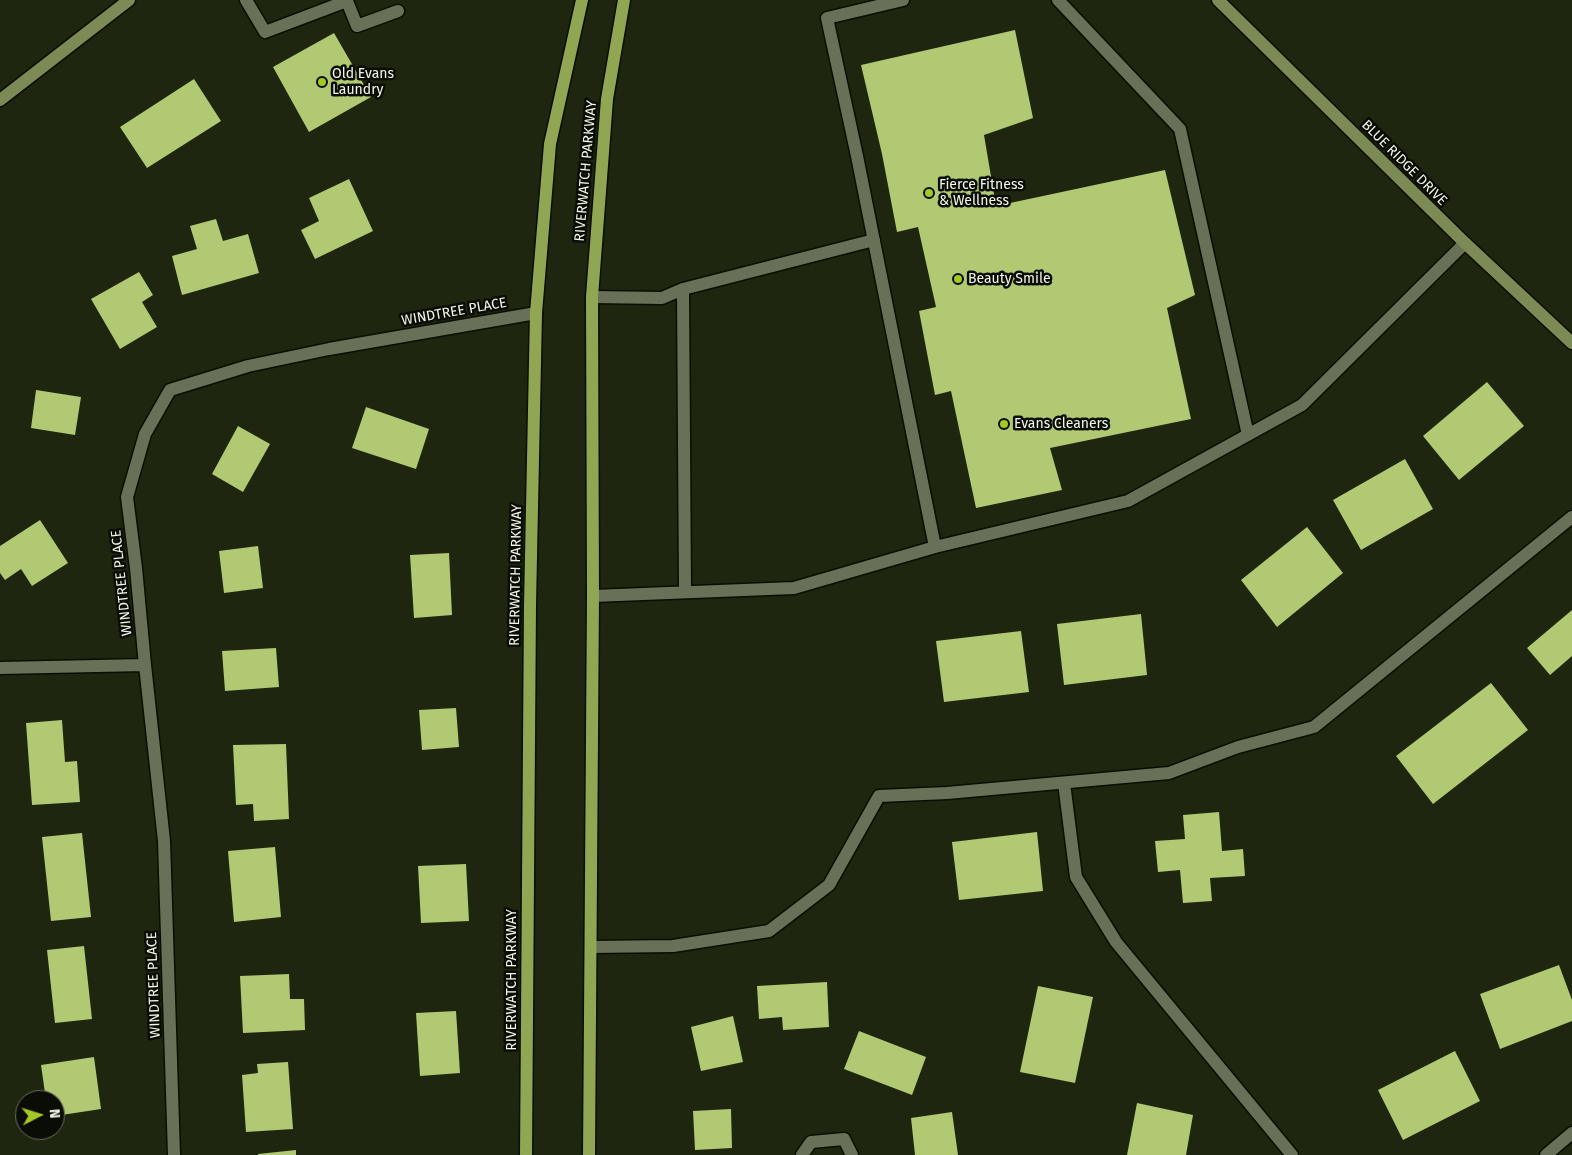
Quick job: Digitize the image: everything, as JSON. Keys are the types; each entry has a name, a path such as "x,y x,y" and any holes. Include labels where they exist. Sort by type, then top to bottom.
{"main road":[{"name":"RIVERWATCH PARKWAY","path":"526,1155 530,605 536,313 550,144 582,0"},
{"name":"RIVERWATCH PARKWAY","path":"589,1155 592,297 607,99 624,0"}],"street":[{"path":"0,100 128,0"},
{"path":"246,0 265,32 347,0 357,26 398,11"},
{"path":"903,0 827,18 841,78 935,547"},
{"path":"1058,0 1180,129 1248,435"},
{"name":"BLUE RIDGE DRIVE","path":"1218,0 1465,243 1572,343"},
{"path":"592,297 662,298 683,289 874,240"},
{"path":"592,596 794,588 935,547 1128,501 1302,404 1465,243"},
{"path":"683,289 685,592"},
{"name":"WINDTREE PLACE","path":"174,1155 164,841 127,497 145,434 170,390 248,366 329,349 536,313"},
{"path":"590,947 673,946 769,931 829,885 879,796 947,793 1169,774 1238,747 1314,727 1572,517"},
{"path":"0,668 145,665"},
{"path":"1064,783 1076,877 1116,942 1292,1155"},
{"path":"1546,1155 1572,1133"},
{"path":"802,1155 811,1142 844,1139 852,1155"}],"building":[{"path":"1015,30 1033,118 984,135 996,206 1165,170 1195,295 1167,308 1191,419 1050,448 1062,490 976,508 951,391 935,395 919,311 936,307 918,227 897,232 882,154 861,65"},
{"name":"Old Evans Laundry","path":"334,33 371,97 309,132 273,67"},
{"path":"194,79 221,121 147,168 120,127"},
{"path":"349,179 373,231 315,259 301,230 319,221 309,198"},
{"path":"216,219 223,241 248,234 259,273 182,295 172,256 197,249 190,226"},
{"path":"139,272 153,295 142,302 157,327 120,349 91,299"},
{"path":"1487,382 1524,426 1459,480 1423,436"},
{"path":"36,390 81,397 75,435 31,428"},
{"path":"366,407 429,429 416,469 352,448"},
{"path":"238,426 270,444 243,492 212,474"},
{"path":"1405,459 1433,509 1361,550 1333,500"},
{"path":"40,520 68,563 32,586 21,569 5,580 0,573 0,546"},
{"path":"1307,527 1343,573 1277,627 1241,580"},
{"path":"258,546 263,588 224,593 219,551"},
{"path":"449,553 452,615 414,618 410,555"},
{"path":"1572,610 1572,656 1550,675 1527,648"},
{"path":"1141,614 1147,675 1064,685 1057,624"},
{"path":"1021,631 1029,692 944,702 936,641"},
{"path":"276,648 279,687 225,691 222,651"},
{"path":"1491,683 1528,730 1433,804 1396,756"},
{"path":"456,708 459,747 422,750 419,710"},
{"path":"62,720 65,762 77,761 80,802 32,805 26,723"},
{"path":"286,744 289,819 254,821 253,804 236,805 233,745"},
{"path":"1219,812 1222,851 1243,849 1245,876 1210,878 1212,901 1183,903 1180,870 1158,872 1155,841 1185,839 1183,815"},
{"path":"1037,832 1043,891 959,900 952,842"},
{"path":"82,833 91,917 51,921 42,837"},
{"path":"275,847 281,917 234,922 228,851"},
{"path":"466,864 469,921 421,923 418,866"},
{"path":"84,946 92,1019 55,1023 47,950"},
{"path":"1559,965 1572,1000 1572,1021 1500,1049 1480,994"},
{"path":"289,974 290,999 304,999 305,1030 243,1033 240,976"},
{"path":"827,982 829,1027 783,1030 782,1017 759,1019 757,986"},
{"path":"1038,986 1093,997 1075,1083 1020,1072"},
{"path":"456,1011 460,1073 420,1076 416,1013"},
{"path":"733,1016 743,1062 701,1071 691,1027"},
{"path":"859,1031 926,1057 912,1095 844,1069"},
{"path":"1455,1051 1480,1101 1403,1140 1378,1090"},
{"path":"94,1057 101,1109 65,1114 65,1090 45,1090 41,1065"},
{"path":"288,1062 293,1129 246,1132 242,1075 258,1073 257,1064"},
{"path":"1137,1103 1193,1115 1186,1155 1127,1155"},
{"path":"731,1109 732,1148 695,1150 693,1111"},
{"path":"952,1112 958,1155 915,1155 911,1118"},
{"path":"296,1150 296,1155 258,1155 258,1154"}],"place":[{"name":"Old Evans Laundry","path":"322,82"},
{"name":"Fierce Fitness & Wellness","path":"929,193"},
{"name":"Beauty Smile","path":"958,279"},
{"name":"Evans Cleaners","path":"1004,424"}]}
